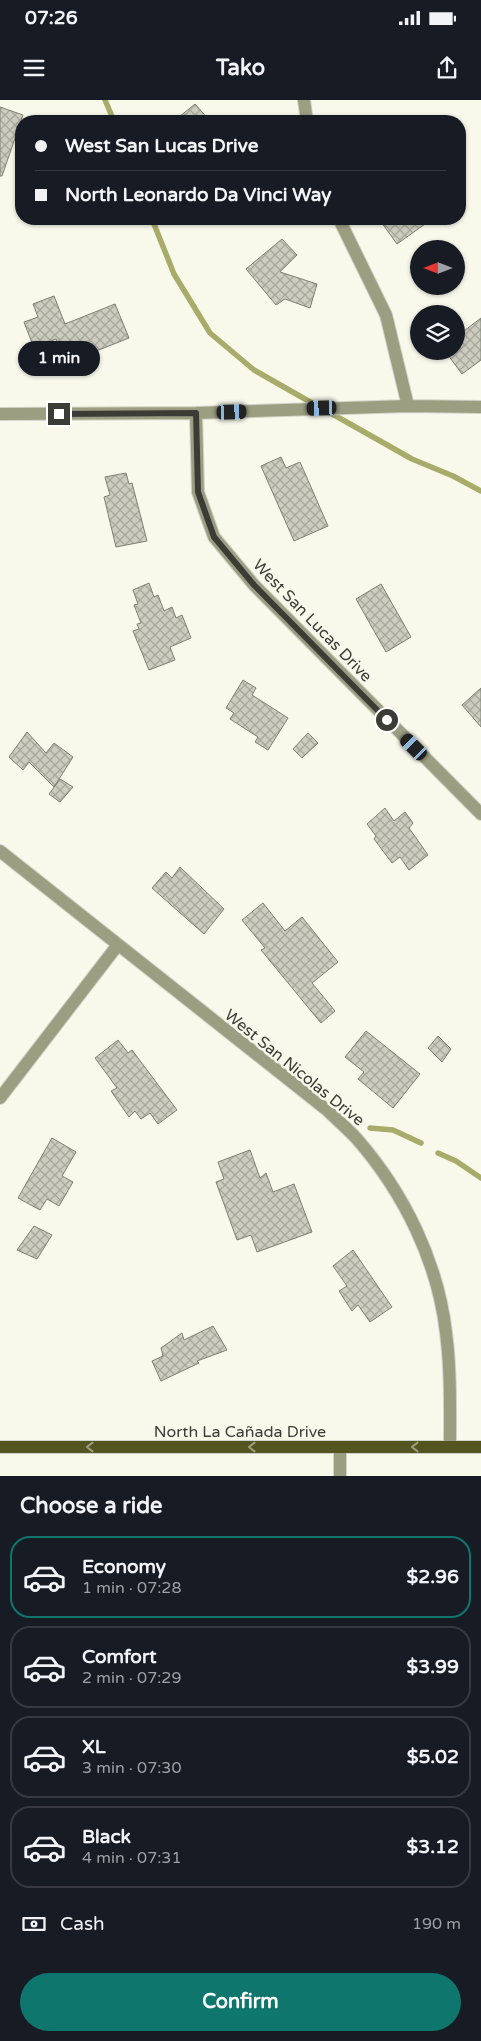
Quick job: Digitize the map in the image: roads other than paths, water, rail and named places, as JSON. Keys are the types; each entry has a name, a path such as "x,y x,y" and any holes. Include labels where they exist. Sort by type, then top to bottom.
{"main road":[{"name":"North La Cañada Drive","path":"0,1447 481,1447"}],"street":[{"path":"304,100 306,115"},
{"path":"342,225 386,315 408,406"},
{"path":"0,414 196,413 408,406 481,407"},
{"name":"West San Lucas Drive","path":"196,413 198,492 214,537 254,585 481,814"},
{"name":"West San Nicolas Drive","path":"0,851 117,946 327,1110 356,1138 382,1170 404,1203 437,1284 446,1332 450,1370 450,1447"},
{"path":"0,1098 117,946"},
{"path":"340,1447 340,1476"}],"waterway":[{"path":"105,100 111,115"},
{"path":"154,225 174,274 210,333 254,370 319,407"},
{"path":"327,411 412,459 453,476 481,491"},
{"path":"370,1128 393,1130 421,1143"},
{"path":"438,1153 456,1161 481,1178"}]}
